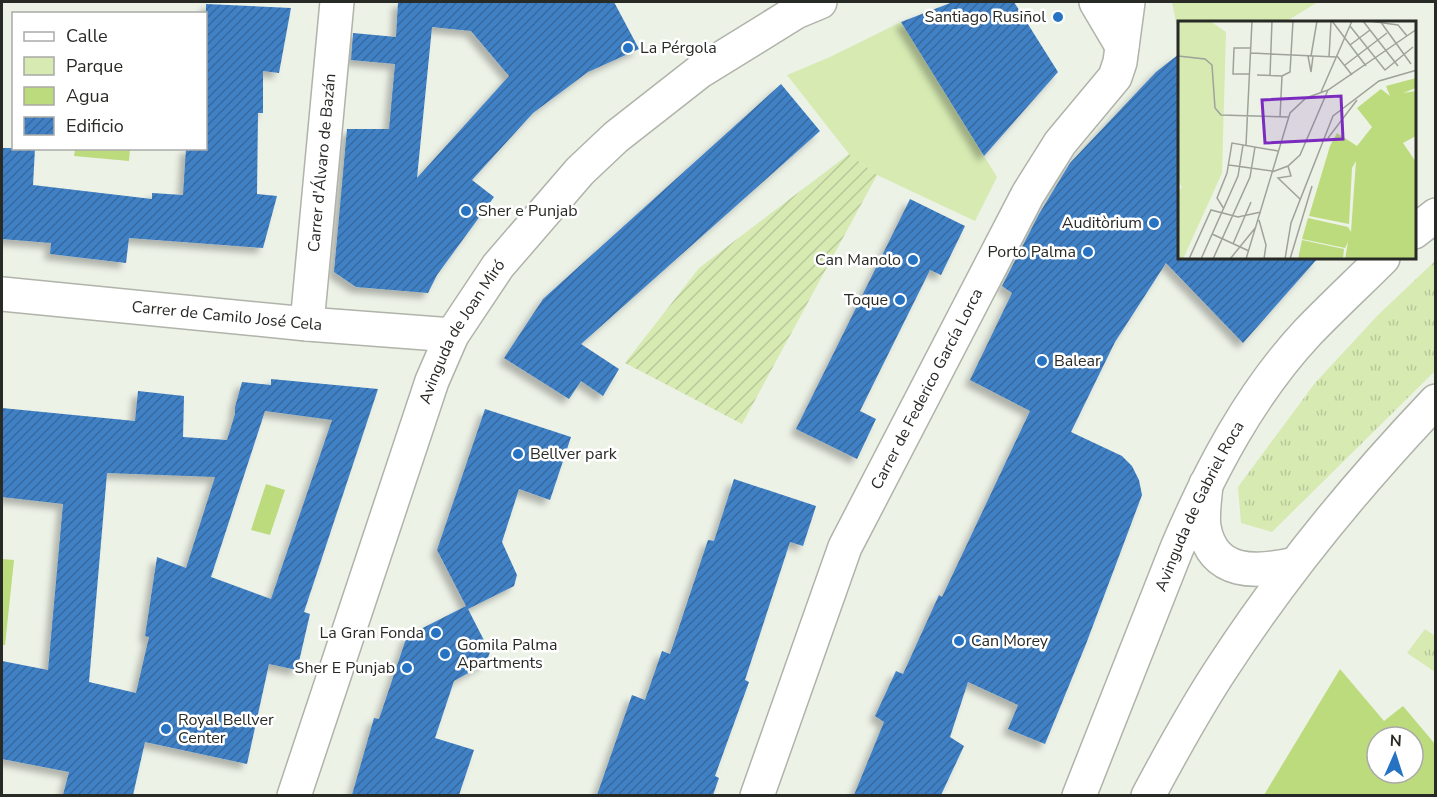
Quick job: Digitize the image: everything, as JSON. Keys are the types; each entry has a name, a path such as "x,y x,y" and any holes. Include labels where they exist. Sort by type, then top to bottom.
{"main road":[{"name":"Carrer d'Álvaro de Bazán","path":"307,324 337,2"},
{"name":"Avinguda de Joan Miró","path":"294,795 432,381 452,335 498,266 580,171 616,137 699,72 796,12 820,2"},
{"path":"1096,2 1122,46"},
{"name":"Carrer de Federico García Lorca","path":"757,795 845,547 1028,194 1060,143 1115,77 1120,62 1128,2"},
{"path":"1416,231 1436,216"},
{"name":"Avinguda de Gabriel Roca","path":"1079,795 1163,582 1206,484 1248,410 1283,363 1307,333 1381,260"},
{"name":"Carrer de Camilo José Cela","path":"2,294 307,324 452,335"},
{"path":"1148,795 1223,666 1295,564 1339,509 1436,401"},
{"path":"1206,484 1204,526 1212,549 1224,563 1244,568 1269,570 1295,564"}],"green space":[{"path":"1172,2 1318,2 1287,21 1178,21 1178,33"},
{"path":"901,22 997,177 975,221 877,175 849,154 787,75 830,57"},
{"path":"849,154 877,175 742,424 625,363 699,268"},
{"path":"1435,261 1435,371 1272,532 1241,523 1238,487 1315,383 1378,315"},
{"path":"1425,629 1435,636 1435,672 1407,653"}],"water":[{"path":"75,150 130,150 129,161 74,156"},
{"path":"266,484 285,490 270,535 251,530"},
{"path":"2,559 14,560 5,645 2,645"},
{"path":"1340,669 1384,721 1403,706 1419,725 1365,725 1365,785 1425,785 1425,732 1435,744 1435,795 1264,795"}],"building":[{"path":"398,2 614,2 639,49 588,72 533,113 472,180 494,197 437,275 428,293 356,287 334,272 347,129 389,129 395,64 351,60 353,33 396,37","holes":["432,27 471,31 509,76 417,178"]},
{"path":"953,2 1014,2 1058,72 984,156 901,22"},
{"path":"206,4 291,8 279,73 263,71 263,113 258,113 257,194 277,196 263,248 129,238 126,263 50,254 51,243 2,239 2,148 35,150 33,185 152,199 152,193 183,195 186,150 207,150"},
{"path":"1178,55 1178,260 1316,260 1243,343 1166,263 1115,342 1071,432 1122,456 1132,466 1139,480 1142,495 1086,644 1045,744 1008,729 1018,705 968,682 950,737 964,746 941,795 854,795 884,722 875,716 896,671 903,674 939,595 942,597 1030,411 970,380 1012,293 1002,286 1039,214 1070,163 1156,72"},
{"path":"781,84 820,131 581,344 619,369 603,396 581,381 569,399 504,358 543,299"},
{"path":"910,199 965,226 941,275 930,270 860,411 876,419 857,459 796,429"},
{"path":"271,379 378,389 304,612 310,614 297,670 269,664 247,764 145,742 133,795 63,795 69,772 2,759 2,661 48,670 63,504 2,497 2,408 135,421 138,391 184,396 183,437 227,440 242,382 271,385","holes":["265,411 332,420 271,599 211,577","107,473 215,477 186,568 157,557 145,636 149,637 136,693 89,682"]},
{"path":"485,409 571,437 550,500 519,489 502,542 517,575 514,586 468,609 490,652 486,663 454,681 435,738 474,750 459,795 352,795 374,718 379,719 407,636 466,606 437,550"},
{"path":"734,479 816,506 803,546 790,542 745,680 749,682 715,776 719,778 713,795 597,795 632,695 645,700 662,651 670,654 708,540 714,541"}],"place":[{"name":"Santiago Rusiñol","path":"1058,17"},
{"name":"La Pérgola","path":"628,48"},
{"name":"Sher e Punjab","path":"466,211"},
{"name":"Auditòrium","path":"1154,223"},
{"name":"Porto Palma","path":"1088,252"},
{"name":"Can Manolo","path":"913,260"},
{"name":"Toque","path":"900,300"},
{"name":"Balear","path":"1042,361"},
{"name":"Bellver park","path":"518,454"},
{"name":"La Gran Fonda","path":"436,633"},
{"name":"Can Morey","path":"959,641"},
{"name":"Gomila Palma Apartments","path":"445,654"},
{"name":"Sher E Punjab","path":"407,668"},
{"name":"Royal Bellver Center","path":"166,729"}]}
